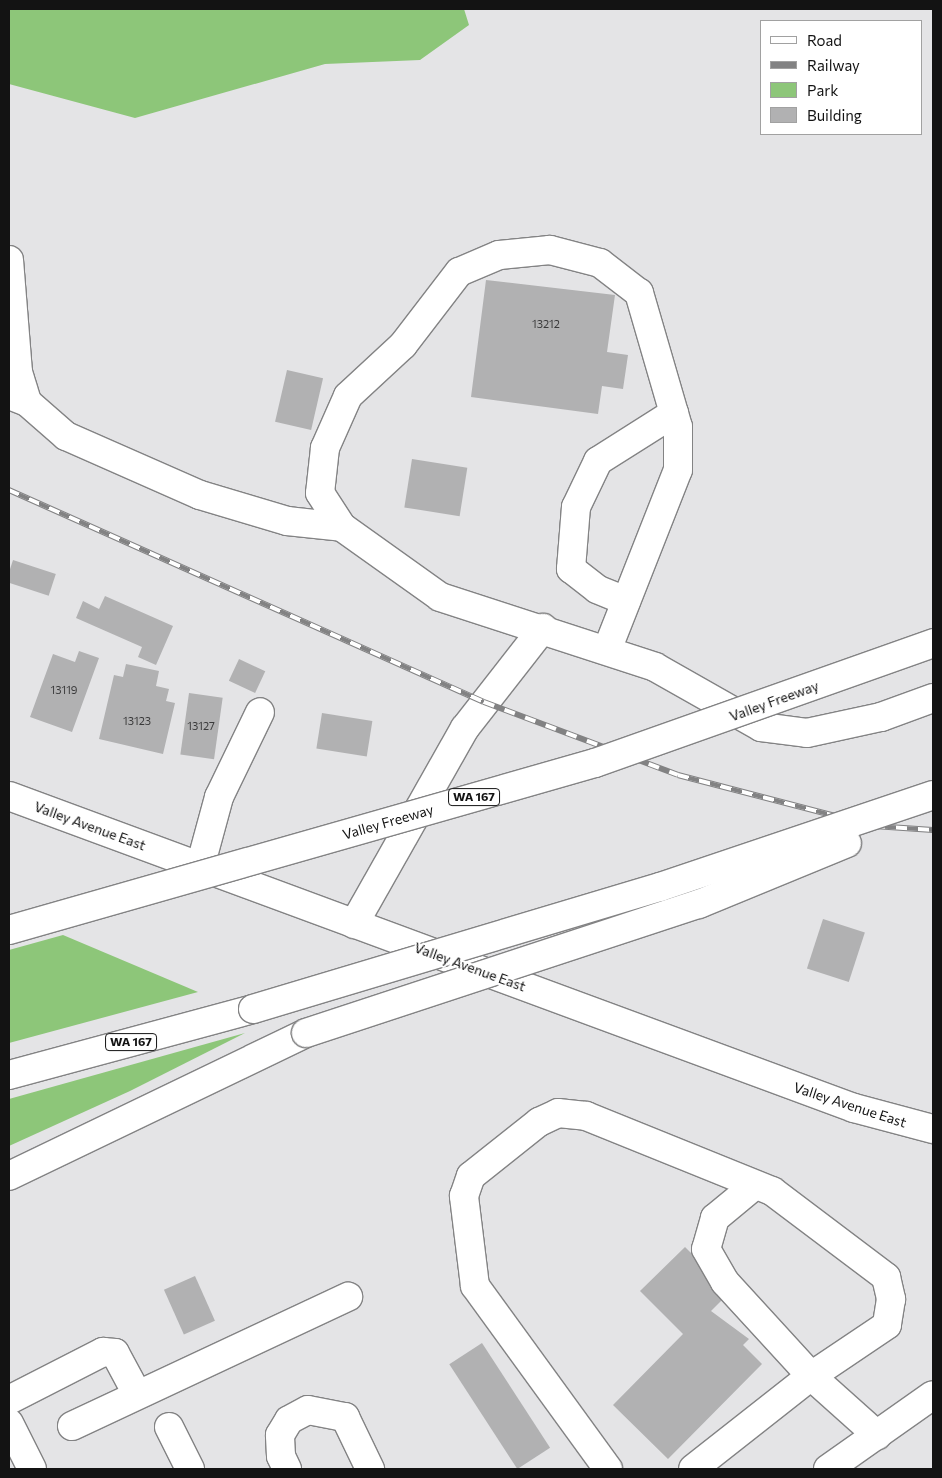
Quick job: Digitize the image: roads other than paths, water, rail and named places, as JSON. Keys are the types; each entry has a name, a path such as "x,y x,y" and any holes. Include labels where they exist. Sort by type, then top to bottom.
{"main road":[{"path":"607,650 678,470 674,413 639,293 600,263 550,250 500,255 459,272 404,345 348,396 325,448 320,493 342,527 440,597 543,628 655,667 761,727 807,733 881,717 933,698"},
{"path":"9,260 18,372 18,398 66,436 200,495 287,521 342,527"},
{"path":"626,601 597,589 571,569 576,507 598,461 674,413"},
{"path":"354,924 465,728 543,628"},
{"name":"Valley Freeway","path":"9,930 595,763 933,643"},
{"path":"200,866 219,798 260,712"},
{"name":"Valley Avenue East","path":"9,796 854,1108 933,1129"},
{"name":"WA 167","path":"9,1075 253,1009 660,887 933,796"},
{"path":"9,1176 306,1033 458,980 699,904 814,858 933,803"},
{"path":"608,1469 475,1286 464,1196 471,1176 539,1122 558,1114 586,1116 772,1191 886,1277 890,1298 887,1325 811,1376 693,1469"},
{"path":"755,1184 715,1218 706,1249 725,1282 811,1376 877,1435"},
{"path":"72,1426 348,1297"},
{"path":"9,1400 103,1352 115,1354 137,1394"},
{"path":"828,1469 933,1395"},
{"path":"287,1469 281,1456 280,1435 290,1420 308,1410 345,1417 370,1469"},
{"path":"9,1423 32,1469"},
{"path":"169,1427 190,1469"}],"railway":[{"path":"9,490 484,702 678,775 874,826 933,830"}]}
